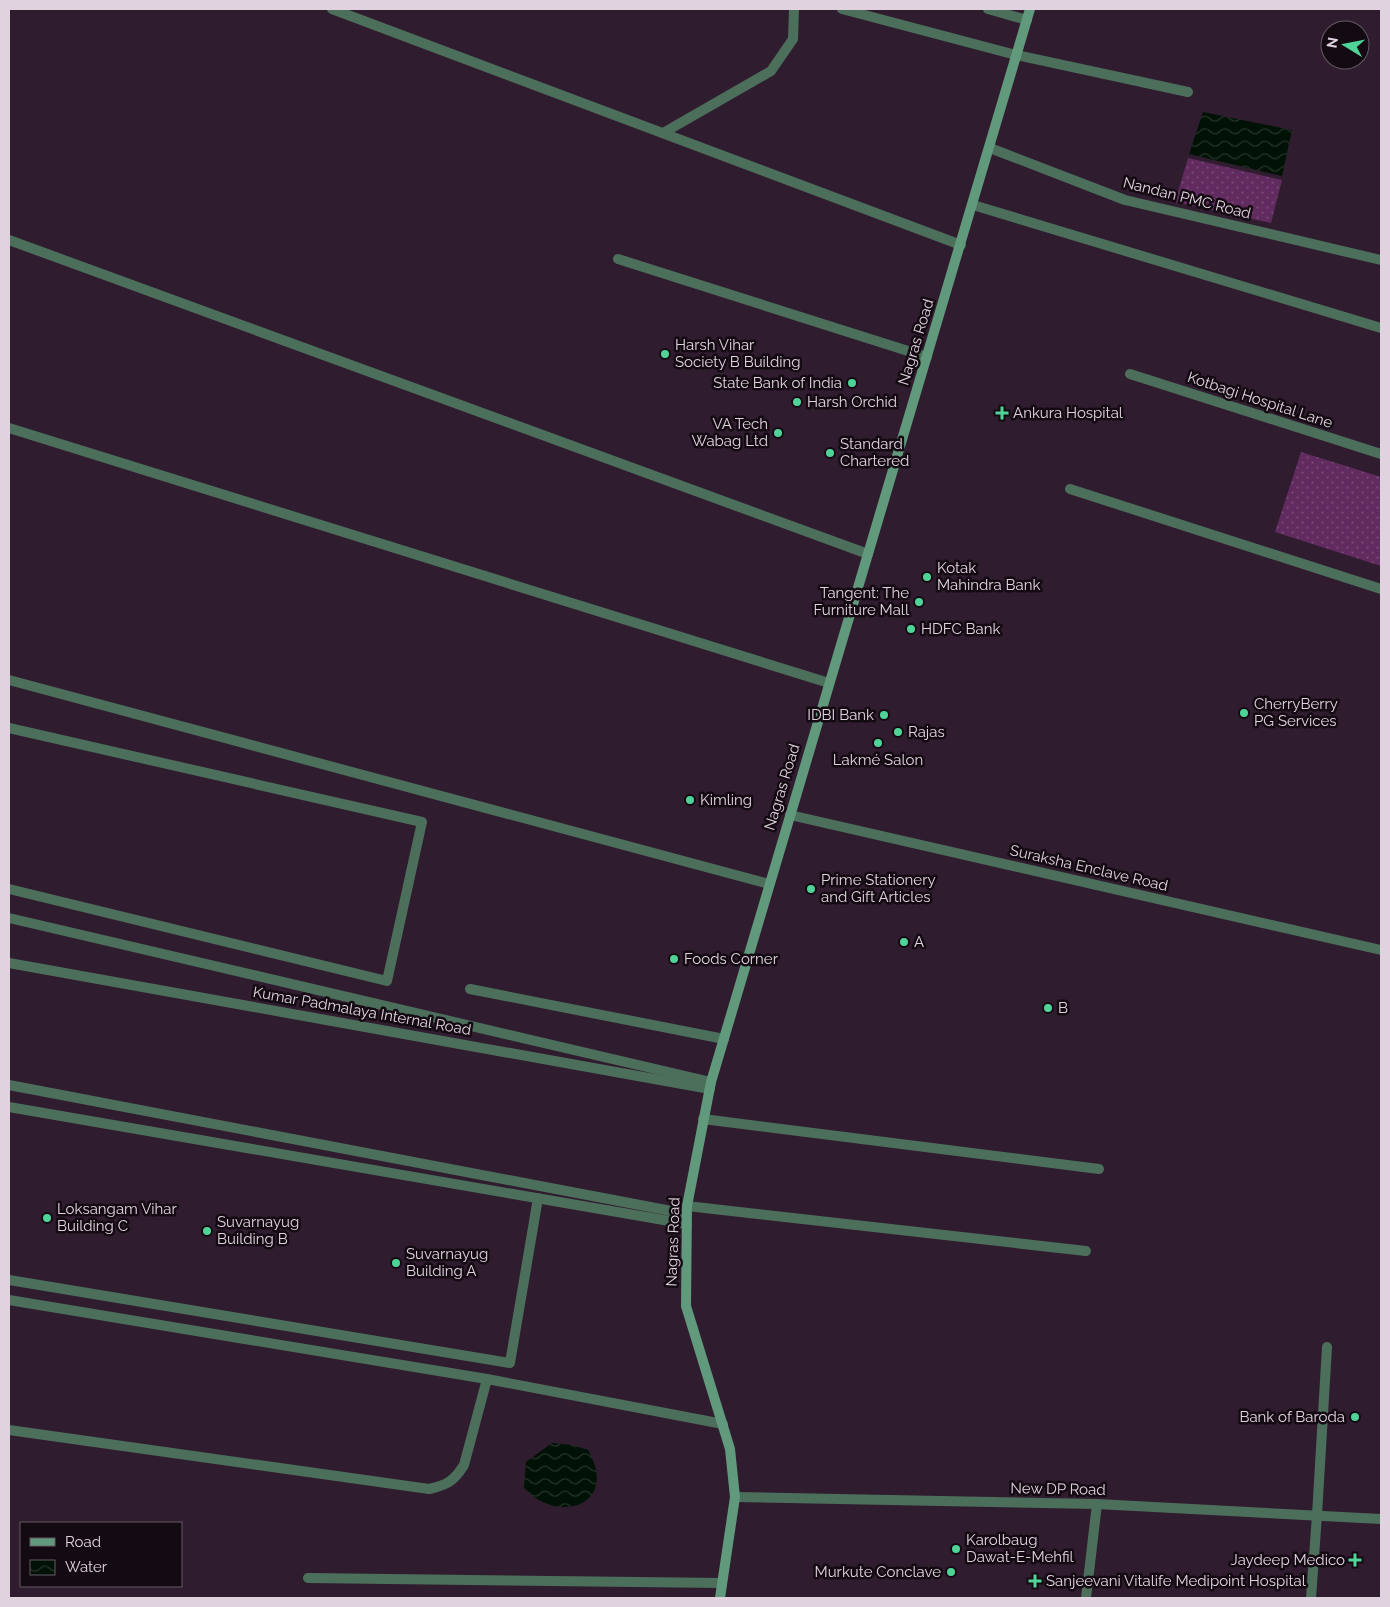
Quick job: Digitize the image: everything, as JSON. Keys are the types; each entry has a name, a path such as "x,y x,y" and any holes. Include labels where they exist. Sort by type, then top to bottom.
{"main road":[{"name":"Nagras Road","path":"720,1598 734,1497 730,1449 686,1306 687,1214 703,1118 769,884 1030,9"}],"street":[{"path":"332,9 961,245"},
{"path":"663,133 771,71 793,39 794,9"},
{"path":"842,9 1016,55 1188,92"},
{"path":"988,9 1027,20"},
{"name":"Nandan PMC Road","path":"990,148 1125,200 1381,260"},
{"path":"973,205 1381,328"},
{"path":"9,240 868,554"},
{"path":"618,259 927,357"},
{"name":"Kotbagi Hospital Lane","path":"1130,374 1381,454"},
{"path":"9,428 830,683"},
{"path":"1070,489 1381,589"},
{"path":"9,680 769,884"},
{"path":"9,728 422,822 388,981 9,889"},
{"name":"Suraksha Enclave Road","path":"790,815 1381,950"},
{"path":"9,918 711,1085"},
{"name":"Kumar Padmalaya Internal Road","path":"9,963 711,1085"},
{"path":"470,989 724,1039"},
{"path":"9,1085 687,1214"},
{"path":"9,1107 538,1198 687,1214 1086,1251"},
{"path":"703,1118 1099,1169"},
{"path":"9,1280 510,1363 538,1198"},
{"path":"9,1300 486,1379 723,1424"},
{"path":"1311,1598 1327,1347"},
{"path":"9,1430 429,1489 446,1485 457,1477 464,1465 486,1379"},
{"name":"New DP Road","path":"734,1497 1097,1504 1381,1519"},
{"path":"1086,1598 1097,1504"},
{"path":"308,1578 722,1583"}],"shaded area":[{"path":"1188,158 1282,180 1271,223 1175,202"},
{"path":"1301,452 1381,477 1381,566 1275,532"}],"water":[{"path":"1203,112 1292,130 1282,176 1189,154"},
{"path":"552,1443 572,1445 588,1450 596,1469 596,1485 591,1496 580,1504 567,1507 552,1506 538,1499 524,1488 526,1462"}],"place":[{"name":"Harsh Vihar Society B Building","path":"665,354"},
{"name":"State Bank of India","path":"852,383"},
{"name":"Harsh Orchid","path":"797,402"},
{"name":"Ankura Hospital","path":"1002,413"},
{"name":"VA Tech Wabag Ltd","path":"778,433"},
{"name":"Standard Chartered","path":"830,453"},
{"name":"Kotak Mahindra Bank","path":"927,577"},
{"name":"Tangent: The Furniture Mall","path":"919,602"},
{"name":"HDFC Bank","path":"911,629"},
{"name":"CherryBerry PG Services","path":"1244,713"},
{"name":"IDBI Bank","path":"884,715"},
{"name":"Rajas","path":"898,732"},
{"name":"Lakmé Salon","path":"878,743"},
{"name":"Kimling","path":"690,800"},
{"name":"Prime Stationery and Gift Articles","path":"811,889"},
{"name":"A","path":"904,942"},
{"name":"Foods Corner","path":"674,959"},
{"name":"B","path":"1048,1008"},
{"name":"Loksangam Vihar Building C","path":"47,1218"},
{"name":"Suvarnayug Building B","path":"207,1231"},
{"name":"Suvarnayug Building A","path":"396,1263"},
{"name":"Bank of Baroda","path":"1355,1417"},
{"name":"Karolbaug Dawat-E-Mehfil","path":"956,1549"},
{"name":"Jaydeep Medico","path":"1355,1560"},
{"name":"Murkute Conclave","path":"951,1572"},
{"name":"Sanjeevani Vitalife Medipoint Hospital","path":"1035,1581"}]}
